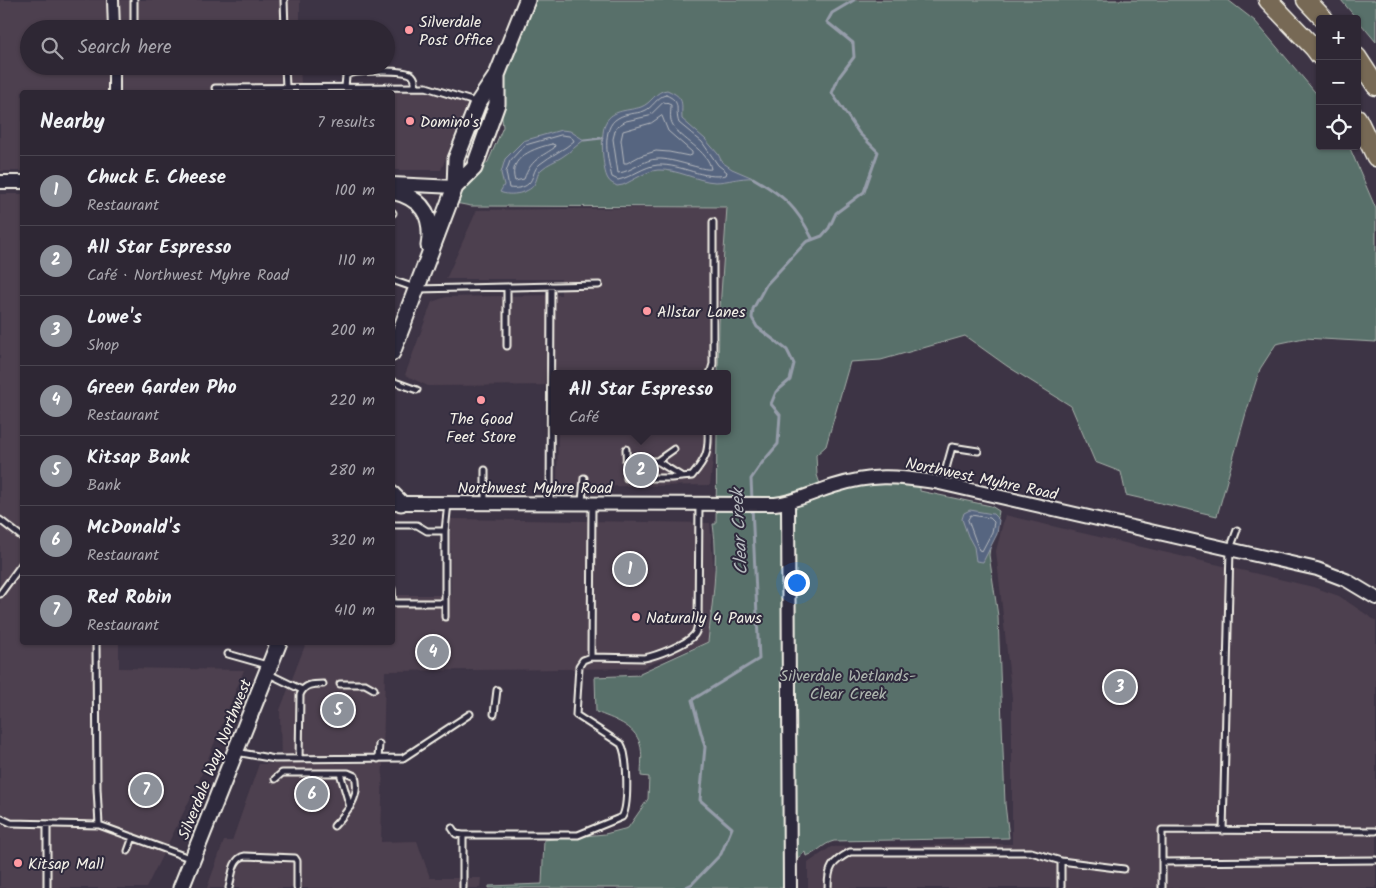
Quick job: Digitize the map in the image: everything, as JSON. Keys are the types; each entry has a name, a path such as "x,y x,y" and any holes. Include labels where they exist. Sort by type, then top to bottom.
{"highway":[{"path":"1268,0 1316,51"},
{"path":"1306,0 1320,15"},
{"path":"1359,60 1376,86"},
{"path":"1361,126 1376,158"}],"main road":[{"path":"395,346 455,187 456,159 478,103 497,75 527,0"},
{"path":"455,187 474,168 497,104 497,75"},
{"path":"395,192 413,198 419,203 428,217 430,241 427,264"},
{"name":"Silverdale Way Northwest","path":"181,888 278,645"}],"street":[{"path":"114,0 114,20"},
{"path":"114,75 114,90"},
{"path":"0,182 20,182"},
{"path":"395,184 455,187"},
{"name":"Northwest Myhre Road","path":"395,500 448,503 761,504 788,502 835,486 876,477 892,476 942,483 1328,572 1356,585 1376,598"},
{"path":"788,502 790,888"}],"lane":[{"path":"134,0 134,20"},
{"path":"284,0 285,20"},
{"path":"395,72 410,74 415,79 415,87"},
{"path":"285,75 286,87"},
{"path":"345,87 348,75"},
{"path":"215,88 270,90 286,87 433,88 478,103"},
{"path":"711,370 713,364 713,222"},
{"path":"395,281 418,289 599,285"},
{"path":"550,503 551,286"},
{"path":"507,287 507,346"},
{"path":"395,382 417,390"},
{"path":"626,449 627,478 692,476 703,463 709,449 708,435"},
{"path":"942,483 952,446 978,451"},
{"path":"657,462 674,449"},
{"path":"626,462 657,462 682,477"},
{"path":"485,470 485,503"},
{"path":"584,478 587,503 590,657"},
{"path":"445,617 445,531 448,503"},
{"path":"452,828 456,834 463,835 578,835 622,817 626,807 626,757 624,748 621,744 576,715 580,666 584,660 590,657 651,657 687,641 696,633 698,624 698,503"},
{"path":"0,520 20,535"},
{"path":"395,526 417,525 427,531 445,531"},
{"path":"1223,831 1230,549 1236,530"},
{"path":"0,594 20,567"},
{"path":"395,603 445,603"},
{"path":"96,645 99,825"},
{"path":"228,654 269,670 302,690"},
{"path":"299,759 300,695 306,686 323,684"},
{"path":"340,684 366,684 374,689"},
{"path":"494,714 497,690"},
{"path":"236,752 275,759 403,758 470,714"},
{"path":"378,759 379,744"},
{"path":"275,778 282,773 348,773 355,776 358,785 355,799 334,826"},
{"path":"340,773 350,806"},
{"path":"0,818 10,824 99,825 192,859"},
{"path":"47,825 47,888"},
{"path":"1162,888 1162,830 1376,830"},
{"path":"463,835 463,888"},
{"path":"128,851 133,837"},
{"path":"828,888 828,875 836,860 850,852 1031,852 1061,861 1124,869"},
{"path":"229,888 238,858 241,856 254,856 295,858 297,861 297,888"},
{"path":"1162,862 1376,860"},
{"path":"1061,861 1061,888"}],"shaded area":[{"path":"0,0 300,0 300,20 20,20 20,75 300,75 301,85 436,85 469,99 441,170 395,170 395,90 20,90 20,171 0,171"},
{"path":"0,194 20,194 20,645 119,645 119,668 244,670 198,783 146,888 0,888"},
{"path":"728,207 715,370 551,370 551,385 428,386 405,375 432,302 446,297 561,295 561,279 446,279 477,210"},
{"path":"558,435 714,435 710,485 557,487"},
{"path":"1005,515 1313,587 1339,596 1376,621 1376,888 808,888 808,863 831,847 1012,844 1012,698 996,551"},
{"path":"450,519 710,523 718,626 708,642 641,668 385,671 381,842 417,841 430,878 481,878 480,888 207,888 224,841 232,841 259,764 281,764 280,710 305,645 395,645 395,595 451,595"}],"green space":[{"name":"Silverdale Wetlands- Clear Creek","path":"527,0 1228,0 1255,21 1316,93 1316,150 1351,150 1376,209 1376,342 1304,338 1276,344 1260,369 1217,516 1126,495 1121,472 1095,462 1071,406 1007,366 965,336 881,360 850,362 826,446 816,455 817,475 822,490 835,486 920,479 920,491 991,506 999,511 989,555 998,616 1005,804 1009,838 834,841 810,855 806,856 805,852 790,864 790,888 489,888 489,886 542,884 544,840 605,834 628,828 648,799 649,777 641,776 641,752 637,737 628,727 596,712 595,677 640,675 640,673 708,642 715,568 713,524 716,524 717,435 731,435 731,370 718,370 719,324 727,207 471,206 450,202 455,187 488,162 503,127 497,75"},
{"path":"1341,0 1376,0 1376,42 1361,24 1361,15 1354,15"}],"water":[{"path":"667,90 680,98 682,119 705,139 718,154 722,162 732,169 753,178 715,182 701,180 673,171 658,170 623,185 617,186 610,182 604,168 603,133 606,122 617,113 641,107 659,93"},
{"path":"561,130 570,131 584,140 565,155 542,169 533,186 525,192 509,194 500,192 504,185 501,173 505,159 523,141"},
{"path":"970,510 993,514 999,520 997,534 983,562 976,561 974,547 962,519 964,513"}],"waterway":[{"name":"Clear Creek","path":"752,500 751,479 778,444 780,415 771,404 776,392 790,380 794,364 787,350 757,327 752,318 753,309 766,285 806,242 822,236 829,228 836,213 864,192 878,152 859,133 832,93 839,77 854,57 853,43 827,22 832,13 854,0"},
{"path":"584,140 602,138"},
{"path":"753,178 773,190 788,203 812,238"},
{"name":"Clear Creek","path":"684,888 692,884 721,854 732,828 700,800 705,747 692,700 759,659 752,506"}],"place":[{"name":"Silverdale Post Office","path":"409,30"},
{"name":"Domino's","path":"410,121"},
{"name":"Allstar Lanes","path":"647,311"},
{"name":"The Good Feet Store","path":"481,400"},
{"name":"All Star Espresso","path":"641,470"},
{"name":"Chuck E. Cheese","path":"630,569"},
{"name":"Naturally 4 Paws","path":"636,617"},
{"name":"Green Garden Pho","path":"433,652"},
{"name":"Lowe's","path":"1120,687"},
{"name":"Kitsap Bank","path":"338,710"},
{"name":"Red Robin","path":"146,790"},
{"name":"McDonald's","path":"312,794"},
{"name":"Kitsap Mall","path":"18,863"}]}
